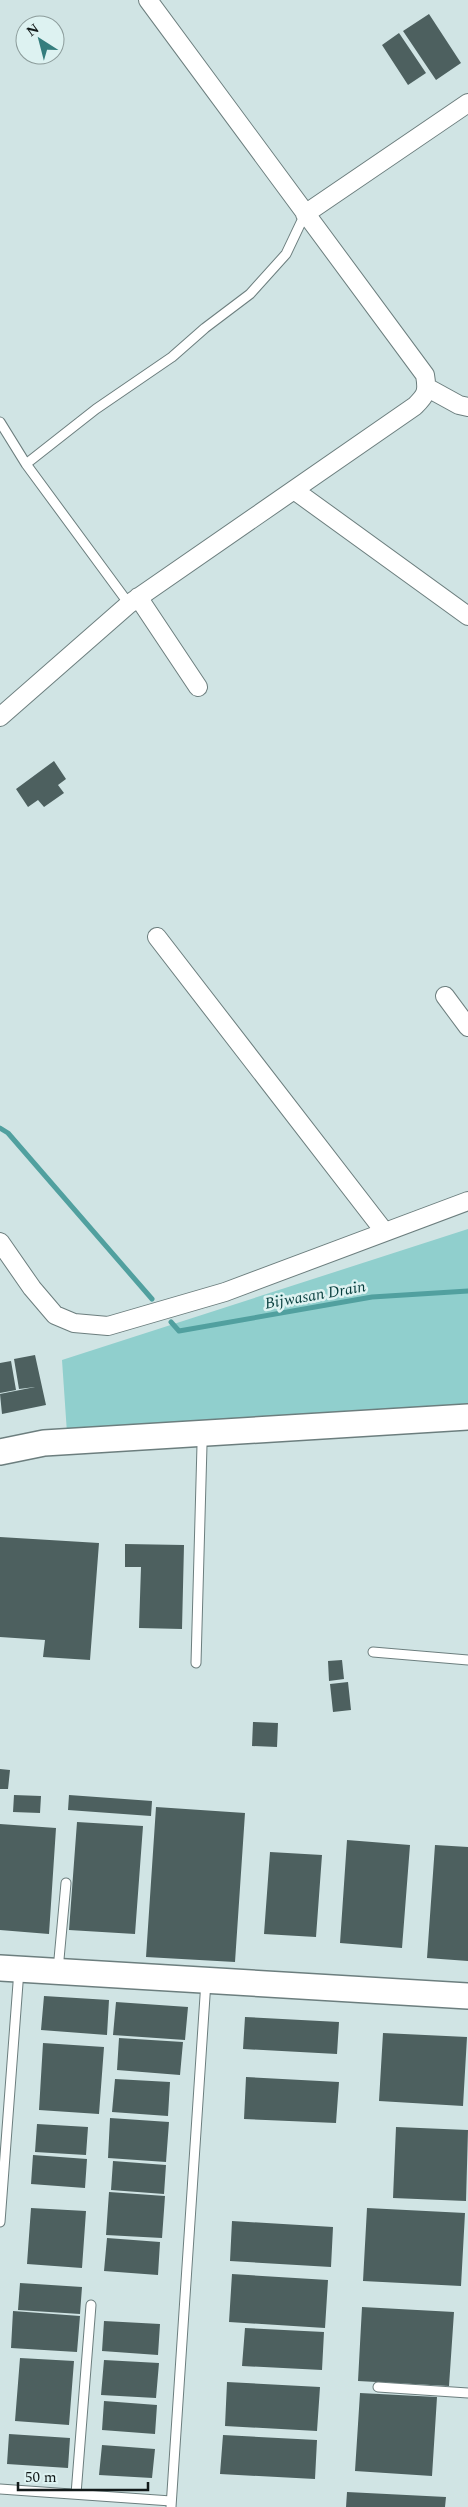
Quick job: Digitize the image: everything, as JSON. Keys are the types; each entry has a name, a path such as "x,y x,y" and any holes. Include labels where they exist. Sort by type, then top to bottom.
{"street":[{"path":"0,717 133,601 415,406 423,398 428,388 425,375 148,0"},
{"path":"305,214 468,103"},
{"path":"428,388 459,405 468,407"},
{"path":"294,490 468,616"},
{"path":"133,601 198,687"},
{"path":"157,937 384,1231"},
{"path":"445,996 468,1026"},
{"path":"0,1242 55,1315 74,1323 108,1326 225,1292 468,1201"},
{"path":"0,1452 44,1442 468,1417"},
{"path":"0,1465 69,1452 468,1432"},
{"path":"9,1968 468,1996"}],"lane":[{"path":"26,464 96,409 172,357 205,328 250,294 286,254 305,214"},
{"path":"0,422 26,464 133,601"},
{"path":"196,1663 202,1445"},
{"path":"373,1652 468,1660"},
{"path":"57,1972 66,1883"},
{"path":"0,2222 9,1968"},
{"path":"0,2489 76,2494 171,2504 206,1980"},
{"path":"76,2494 91,2305"},
{"path":"378,2387 468,2394"}],"shaded area":[{"path":"468,1229 468,1408 358,1410 67,1433 62,1360"}],"building":[{"path":"429,14 461,63 436,80 403,31"},
{"path":"399,33 426,73 408,85 382,45"},
{"path":"54,761 66,779 58,785 64,793 44,807 38,800 28,807 16,789"},
{"path":"35,1355 46,1405 2,1414 0,1394 35,1387 19,1389 14,1359"},
{"path":"11,1361 16,1390 0,1393 0,1363"},
{"path":"0,1537 99,1543 90,1660 43,1657 45,1640 0,1637"},
{"path":"125,1544 184,1545 182,1629 139,1628 141,1567 125,1567"},
{"path":"342,1660 344,1679 329,1681 328,1661"},
{"path":"348,1682 351,1710 333,1712 330,1684"},
{"path":"253,1722 278,1723 277,1747 252,1746"},
{"path":"0,1769 10,1770 8,1789 0,1789"},
{"path":"14,1795 41,1796 40,1813 13,1812"},
{"path":"69,1795 152,1801 151,1816 68,1810"},
{"path":"156,1807 245,1813 235,1962 146,1957"},
{"path":"77,1822 143,1826 135,1934 69,1930"},
{"path":"0,1824 56,1828 49,1934 0,1930"},
{"path":"347,1840 410,1845 402,1948 340,1943"},
{"path":"435,1845 468,1847 468,1961 427,1958"},
{"path":"270,1852 322,1855 316,1937 264,1934"},
{"path":"44,1996 109,2000 107,2035 41,2030"},
{"path":"116,2002 188,2007 185,2040 113,2035"},
{"path":"245,2017 339,2022 337,2054 243,2049"},
{"path":"383,2033 467,2037 463,2106 379,2101"},
{"path":"119,2038 183,2042 180,2075 117,2070"},
{"path":"43,2043 104,2047 99,2114 39,2110"},
{"path":"246,2077 339,2082 336,2123 244,2119"},
{"path":"115,2079 170,2082 168,2116 112,2112"},
{"path":"110,2118 169,2122 166,2162 108,2158"},
{"path":"37,2124 88,2127 86,2155 35,2152"},
{"path":"396,2127 468,2130 466,2201 393,2198"},
{"path":"33,2155 87,2159 85,2188 31,2184"},
{"path":"113,2161 166,2165 164,2194 111,2190"},
{"path":"109,2192 165,2196 162,2238 106,2235"},
{"path":"31,2208 86,2211 82,2268 27,2264"},
{"path":"367,2208 465,2213 461,2286 363,2281"},
{"path":"232,2221 333,2227 331,2267 230,2261"},
{"path":"107,2238 160,2242 158,2275 104,2271"},
{"path":"232,2274 328,2280 325,2328 229,2322"},
{"path":"20,2283 82,2287 80,2314 18,2310"},
{"path":"362,2307 454,2312 449,2386 358,2381"},
{"path":"13,2311 80,2316 77,2352 11,2348"},
{"path":"104,2321 160,2324 158,2355 102,2351"},
{"path":"245,2328 324,2332 322,2370 242,2366"},
{"path":"20,2358 74,2361 69,2425 15,2421"},
{"path":"104,2360 159,2363 156,2398 101,2395"},
{"path":"227,2382 320,2387 317,2431 225,2426"},
{"path":"360,2393 437,2397 432,2476 355,2471"},
{"path":"104,2401 157,2405 155,2434 102,2430"},
{"path":"9,2434 70,2438 68,2468 7,2464"},
{"path":"223,2435 317,2440 315,2479 220,2474"},
{"path":"102,2445 155,2449 152,2478 99,2475"},
{"path":"347,2492 446,2497 445,2507 346,2507"}],"waterway":[{"name":"Bijwasan Drain","path":"0,1128 8,1133 152,1299"},
{"name":"Bijwasan Drain","path":"171,1322 179,1331 372,1297 468,1291"}]}
